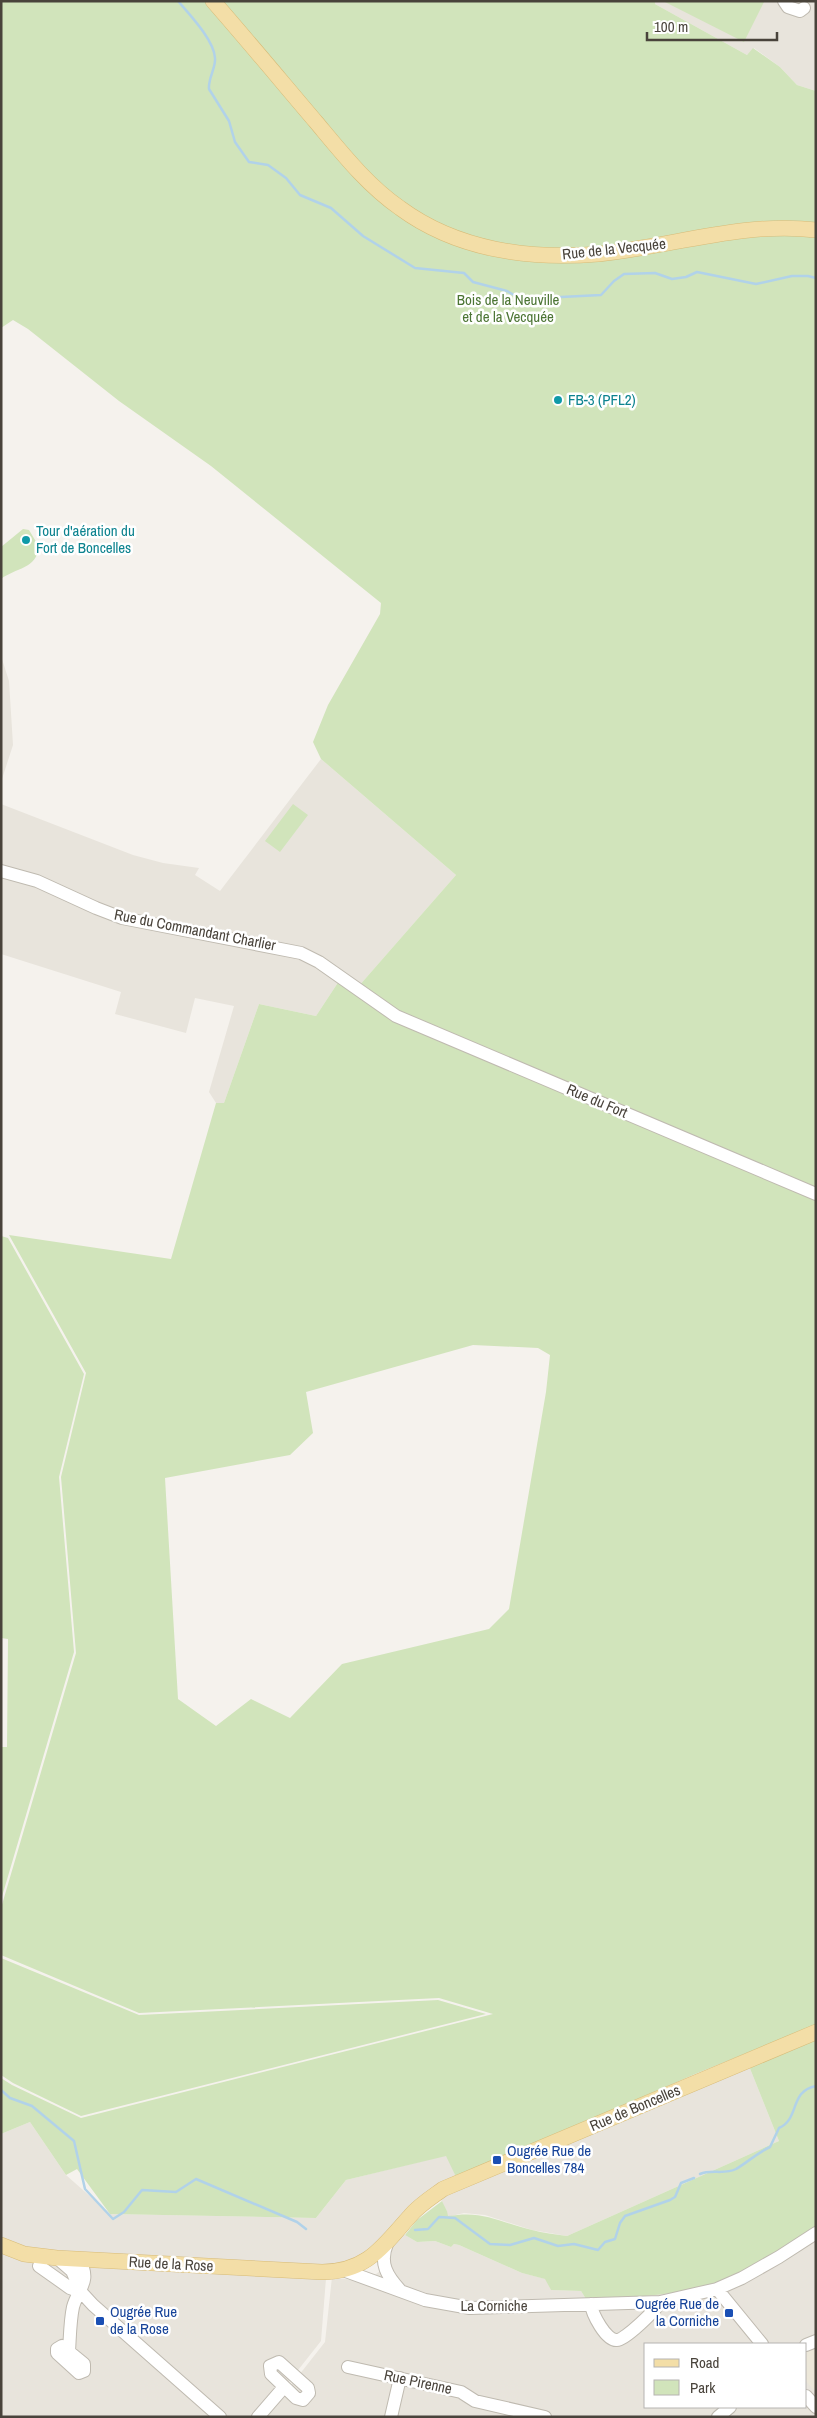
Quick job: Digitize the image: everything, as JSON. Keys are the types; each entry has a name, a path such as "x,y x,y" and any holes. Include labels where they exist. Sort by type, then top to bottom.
{"main road":[{"name":"Rue de la Vecquée","path":"213,1 369,182 401,209 455,237 497,249 557,255 618,251 754,231 816,230"},
{"name":"Rue de Boncelles","path":"387,2244 411,2215 443,2189 816,2032"},
{"name":"Rue de la Rose","path":"1,2246 32,2256 57,2258 76,2265 102,2260 322,2272 342,2270 371,2258 387,2244"}],"street":[{"path":"784,1 788,7 796,11 807,8"},
{"name":"Rue du Commandant Charlier","path":"1,871 42,883 102,911 122,918 301,953 319,962 379,1006"},
{"name":"Rue du Fort","path":"379,1006 439,1036 816,1194"},
{"name":"La Corniche","path":"374,2281 434,2302 470,2308 660,2302 717,2289 762,2268 816,2233"},
{"path":"384,2268 384,2252 387,2244"},
{"path":"371,2258 384,2268 400,2290"},
{"path":"371,2258 370,2269 374,2281"},
{"path":"69,2351 73,2306 81,2292 85,2274 102,2260"},
{"path":"76,2265 85,2274"},
{"path":"76,2265 81,2292"},
{"path":"39,2266 70,2288 81,2292 93,2305 220,2417"},
{"name":"Rue de la Rose","path":"342,2270 374,2281"},
{"path":"717,2289 761,2343"},
{"path":"591,2304 595,2319 611,2339 616,2340 623,2338 648,2316 660,2302"},
{"name":"Rue Pirenne","path":"348,2368 461,2392 475,2401 545,2417"},
{"path":"391,2417 400,2378"},
{"path":"258,2417 284,2387"},
{"path":"807,2397 816,2407"},
{"path":"718,2417 729,2408"}],"shaded area":[{"path":"655,1 816,1 816,91 797,85 780,67 754,48 747,55 655,4"},
{"path":"1,656 9,681 13,745 1,782"},
{"path":"321,759 456,875 358,987 339,981 316,1016 259,1004 224,1103 216,1103 209,1092 234,1006 195,998 186,1033 115,1014 121,992 1,954 1,804 133,855 163,863 199,868 195,875 220,891"},
{"path":"749,2066 779,2141 567,2236 532,2230 485,2215 464,2213 447,2217 447,2211 436,2190 384,2239 361,2257 327,2266 321,2341 261,2417 1,2417 1,2134 30,2122 66,2175 110,2214 316,2218 346,2180 447,2155 457,2179"},
{"path":"402,2233 417,2242 435,2241 451,2247 454,2244 459,2245 522,2273 546,2279 551,2290 581,2291 586,2299 745,2283 774,2267 816,2239 816,2417 266,2417 325,2342 332,2277 365,2282 387,2266 392,2247"},
{"path":"816,2347 816,2393 807,2382 807,2351"}],"green space":[{"name":"Bois de la Neuville et de la Vecquée","path":"1,1 655,1 655,4 747,55 753,48 780,67 797,85 816,91 816,1189 401,1014 358,987 456,875 321,759 313,742 328,705 380,614 381,603 211,466 119,401 28,329 13,320 1,328"},
{"path":"663,1 763,1 764,2 744,42"},
{"path":"23,529 29,530 38,545 38,553 31,563 1,579 1,547"},
{"path":"293,804 308,815 280,852 265,841"},
{"path":"339,981 378,1010 816,1199 816,2025 695,2074 457,2179 446,2156 346,2180 316,2218 110,2214 77,2169 66,2175 30,2122 1,2134 1,2078 81,2118 493,2014 439,1998 139,2013 1,1955 1,1908 76,1653 61,1477 86,1373 9,1235 171,1259 216,1103 224,1103 259,1004 316,1016","holes":["473,1345 538,1348 550,1355 546,1392 509,1609 489,1629 342,1664 290,1718 251,1699 216,1726 178,1699 165,1478 290,1455 313,1433 306,1392"]},
{"path":"1,1236 8,1238 84,1374 59,1477 74,1652 1,1900 1,1747 7,1747 8,1639 1,1638"},
{"path":"1,1958 139,2015 438,2000 486,2014 81,2116 13,2083 1,2075"},
{"path":"816,2037 816,2227 758,2265 715,2283 695,2288 653,2295 586,2299 581,2291 551,2290 545,2279 522,2273 459,2245 454,2244 451,2247 435,2241 417,2242 405,2235 417,2220 442,2201 448,2216 481,2216 536,2231 567,2236 779,2141 749,2066"}],"waterway":[{"path":"178,1 206,35 214,51 215,62 209,89 229,121 235,142 249,162 268,165 286,178 300,195 331,208 363,236 415,268 464,273 473,282 507,291 521,299 601,295 614,281 624,274 655,273 672,279 686,277 697,272 756,284 792,276 816,278"},
{"path":"700,2174 732,2171 770,2147 779,2128 786,2124 790,2118 802,2093 816,2086"},
{"path":"1,2090 10,2098 32,2106 74,2141 85,2189 113,2219 124,2212 142,2190 176,2192 196,2179 297,2222 306,2229"},
{"path":"415,2230 428,2229 439,2217 455,2218 490,2244 510,2245 534,2238 558,2246 574,2244 598,2250 605,2242 615,2239 620,2223 625,2216 670,2200 675,2197 681,2183 694,2178"}],"place":[{"name":"FB-3 (PFL2)","path":"558,400"},
{"name":"Tour d'aération du Fort de Boncelles","path":"26,540"},
{"name":"Ougrée Rue de Boncelles 784","path":"497,2160"},
{"name":"Ougrée Rue de la Corniche","path":"729,2313"},
{"name":"Ougrée Rue de la Rose","path":"100,2321"}]}
